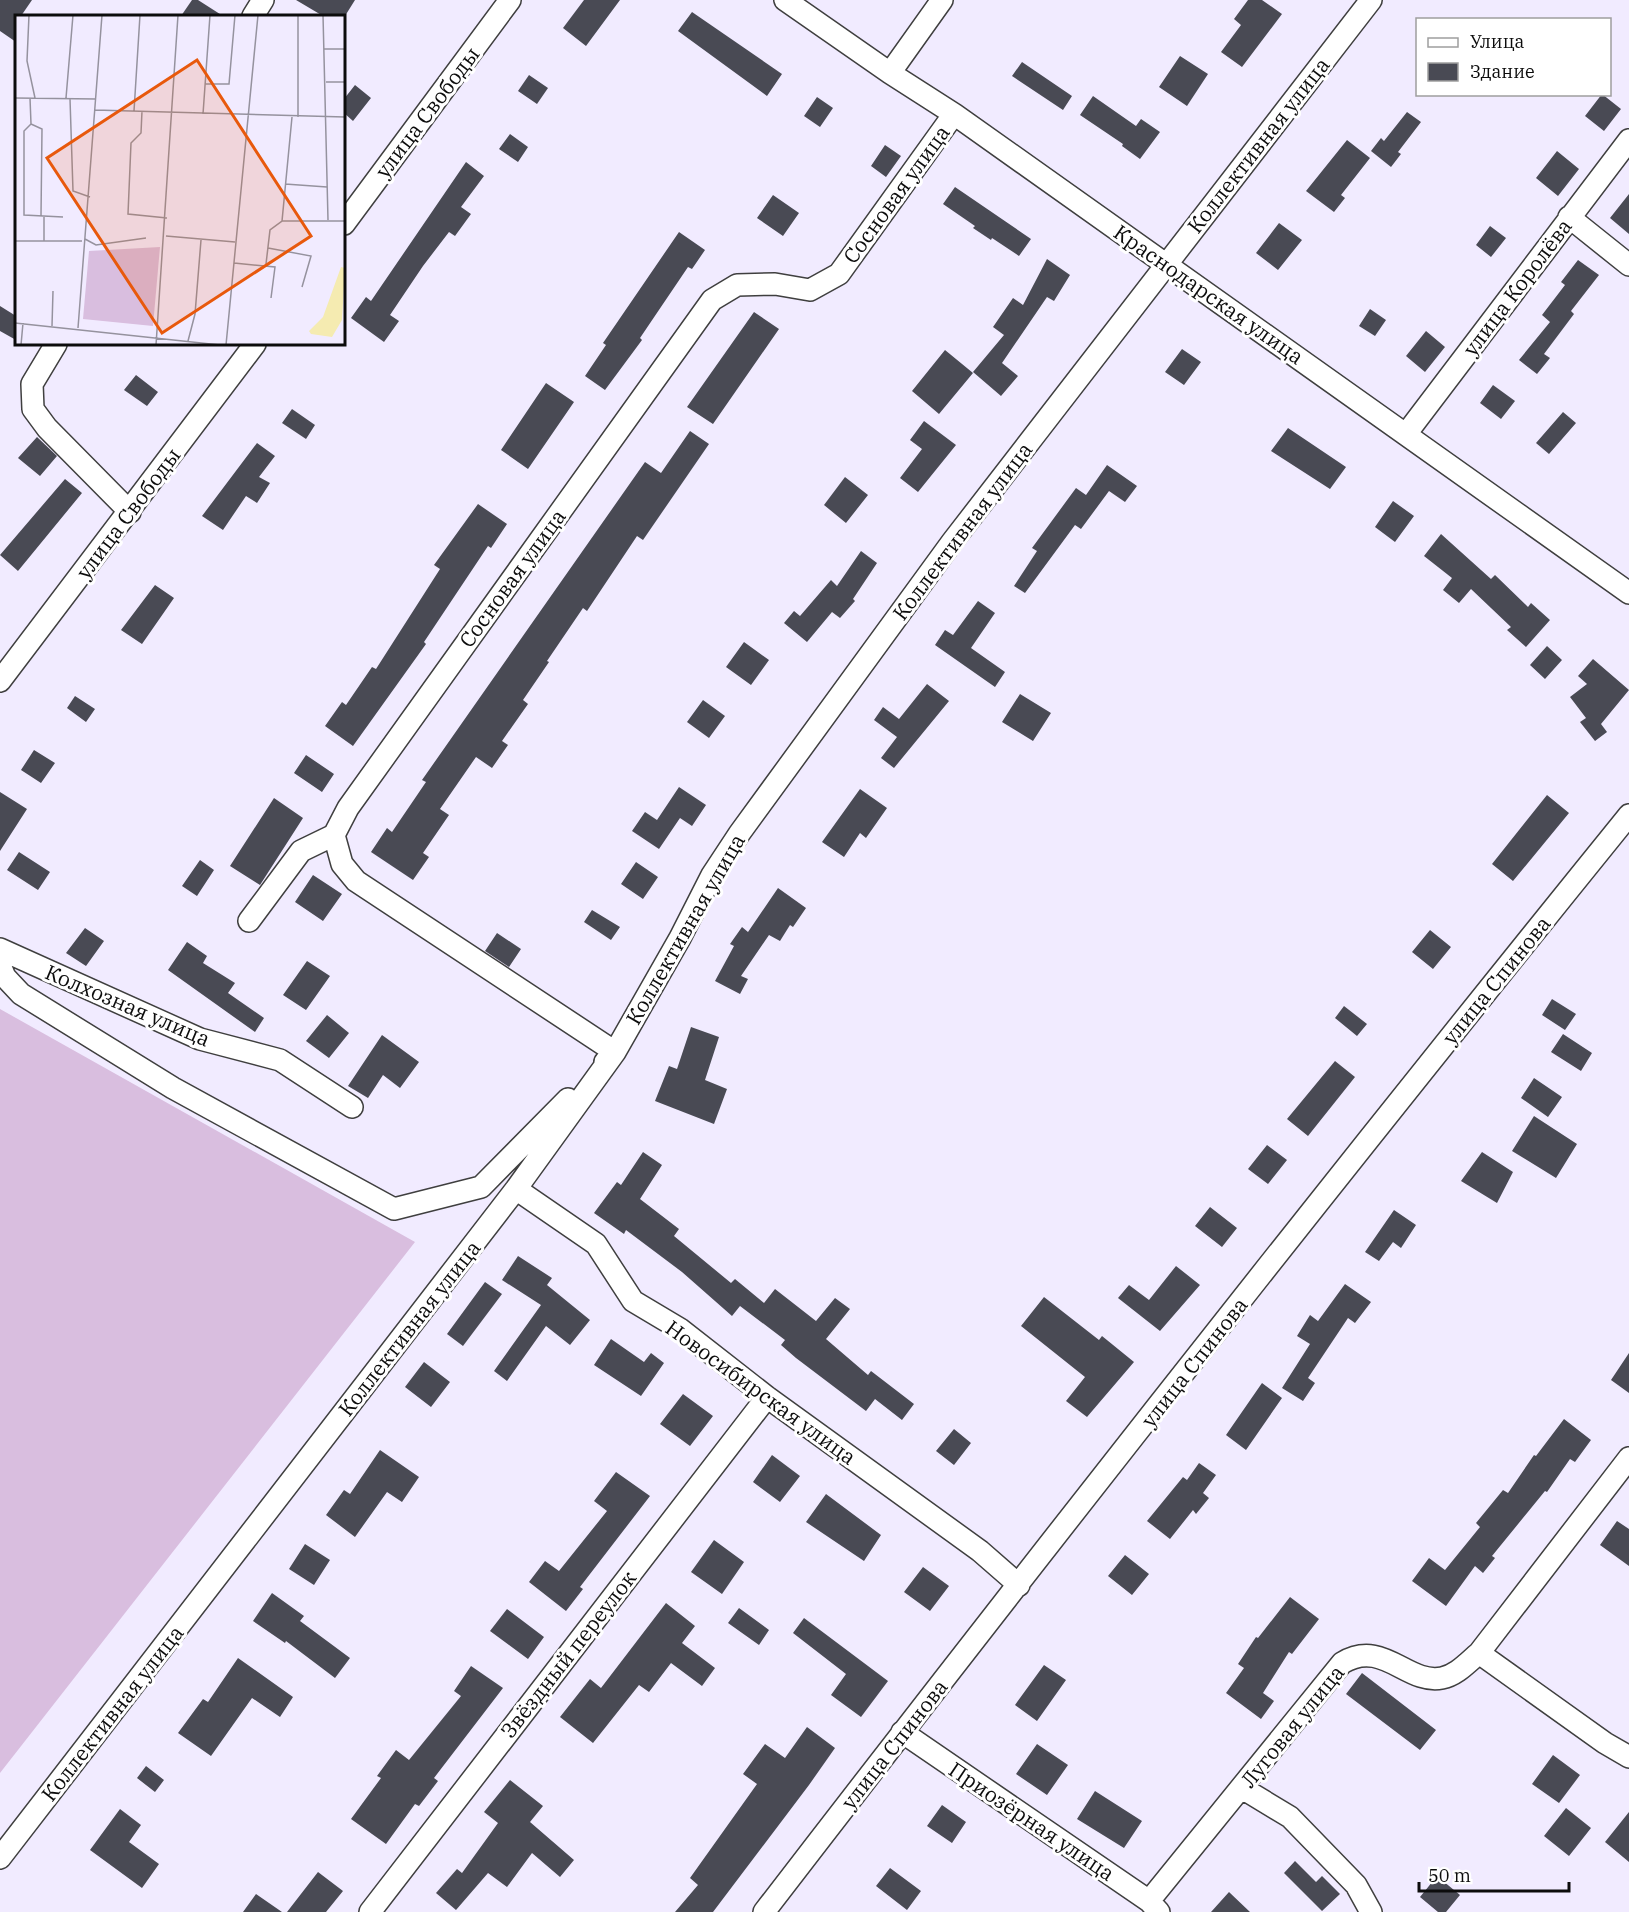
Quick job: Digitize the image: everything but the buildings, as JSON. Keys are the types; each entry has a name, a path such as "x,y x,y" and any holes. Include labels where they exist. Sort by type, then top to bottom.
{"street":[{"path":"254,15 262,0"},
{"name":"улица Свободы","path":"345,223 510,0"},
{"name":"Краснодарская улица","path":"785,0 890,74 954,114 1629,593"},
{"path":"890,74 942,0"},
{"name":"Коллективная улица","path":"0,1858 516,1189 615,1052 681,938 712,875 739,834 952,542 1371,0"},
{"name":"Сосновая улица","path":"334,835 348,808 712,300 737,285 775,284 810,290 839,274 954,114"},
{"name":"улица Королёва","path":"1406,434 1629,140"},
{"path":"1569,217 1629,265"},
{"path":"55,345 32,384 33,409 47,428 130,512"},
{"name":"улица Свободы","path":"0,681 254,345"},
{"name":"улица Спинова","path":"764,1912 902,1732 1482,997 1629,815"},
{"path":"0,965 5,977 21,994 172,1088 394,1209 481,1187 615,1052 356,881 342,864 334,835 301,851 249,921"},
{"name":"Колхозная улица","path":"0,949 200,1039 280,1059 352,1107"},
{"name":"Новосибирская улица","path":"516,1189 596,1244 633,1301 680,1329 767,1397 980,1551 1019,1585"},
{"name":"Звёздный переулок","path":"370,1912 767,1397"},
{"name":"Луговая улица","path":"1154,1906 1242,1788 1342,1663 1356,1654 1385,1659 1427,1678 1441,1678 1456,1673 1479,1653 1629,1458"},
{"path":"1479,1653 1605,1743 1629,1757"},
{"name":"Приозёрная улица","path":"902,1732 1154,1906"},
{"path":"1242,1788 1290,1817 1356,1885 1371,1912"}],"shaded area":[{"path":"0,1009 415,1242 0,1773"}]}
